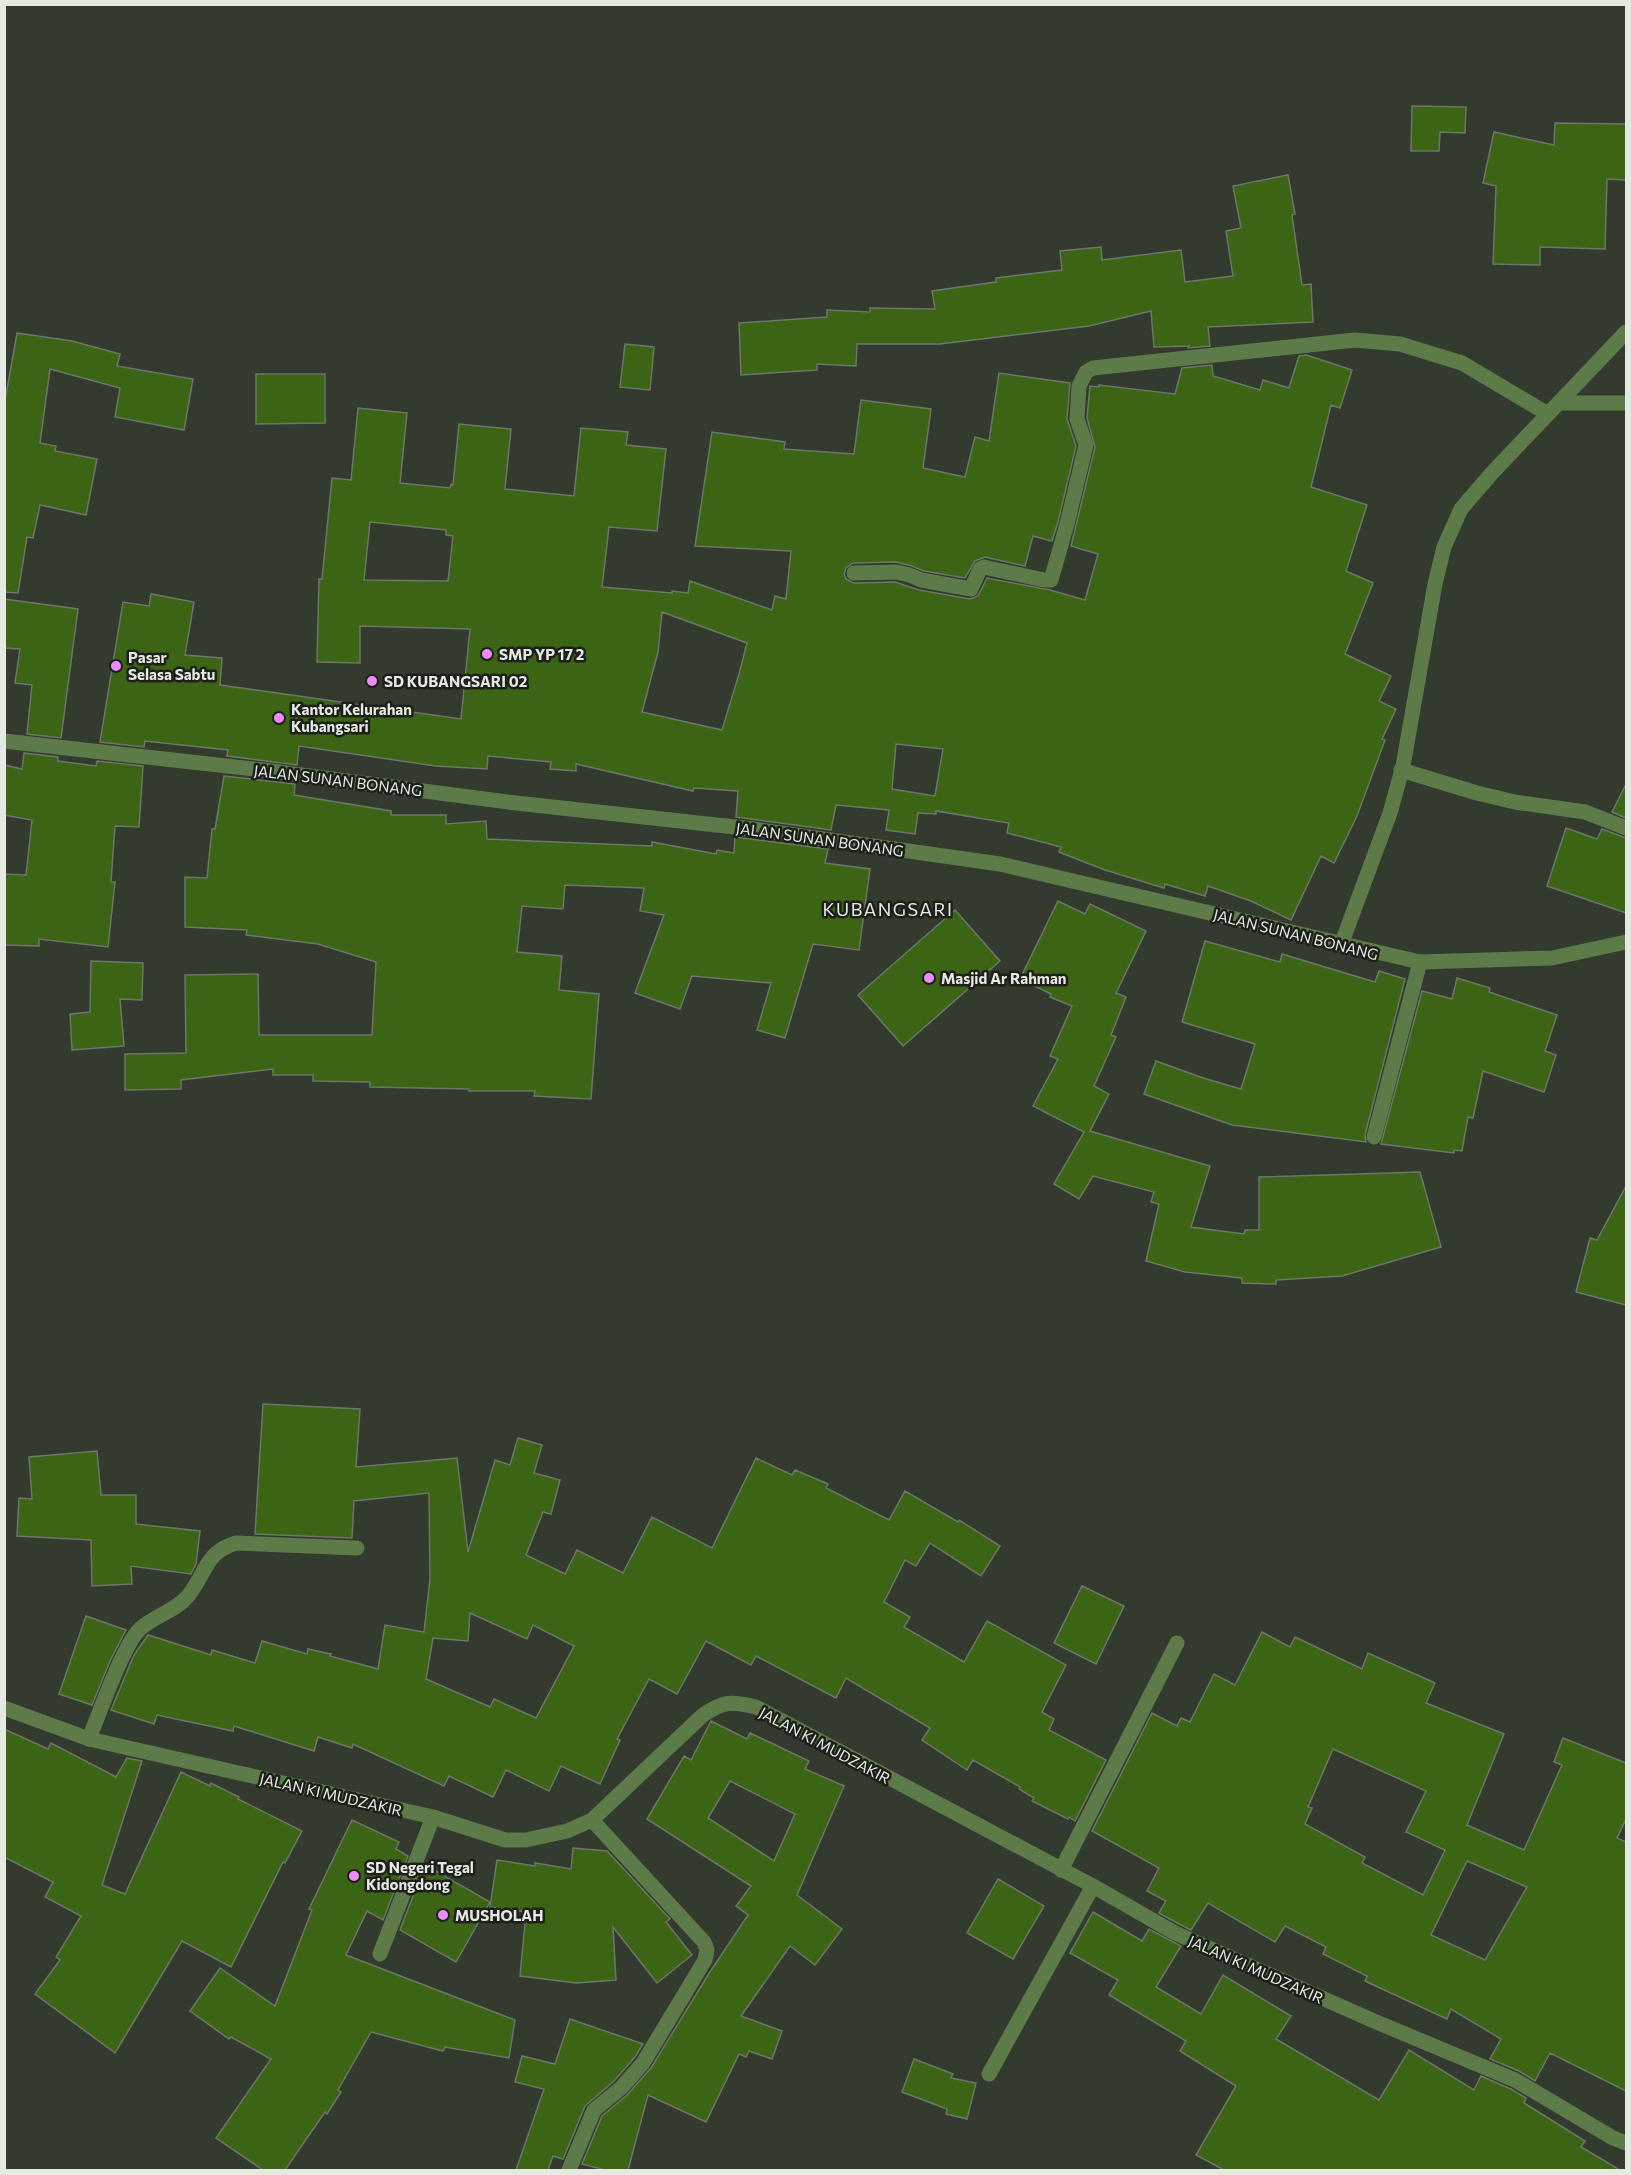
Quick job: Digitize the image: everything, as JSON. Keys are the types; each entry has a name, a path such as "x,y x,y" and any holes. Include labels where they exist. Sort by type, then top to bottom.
{"street":[{"path":"1341,945 1353,906 1389,813 1401,770 1435,584 1444,547 1461,509 1492,473 1626,332"},
{"path":"854,573 896,572 921,580 971,589 980,569 984,567 1051,580 1086,445 1077,419 1079,386 1086,372 1093,368 1355,340 1400,344 1462,363 1553,409 1626,403"},
{"name":"JALAN SUNAN BONANG","path":"4,741 271,771 516,803 753,829 1000,864 1420,962 1552,958 1626,942"},
{"path":"1401,770 1515,802 1585,812 1626,828"},
{"path":"1374,1137 1420,962"},
{"path":"89,1738 137,1632 152,1619 187,1598 214,1554 222,1547 236,1543 357,1548"},
{"path":"1061,1870 1177,1643"},
{"name":"JALAN KI MUDZAKIR","path":"4,1708 89,1738 433,1817 505,1840 526,1840 567,1831 592,1820 703,1715 719,1704 735,1702 756,1707 1093,1886 1175,1933 1374,2021 1515,2080 1613,2138 1626,2143"},
{"path":"380,1954 433,1817"},
{"path":"569,2170 594,2110 621,2088 643,2063 705,1960 707,1950 704,1942 592,1820"},
{"path":"989,2074 1093,1886"}],"building":[{"path":"1412,106 1466,107 1465,133 1440,132 1439,151 1411,151"},
{"path":"1555,123 1626,124 1626,180 1607,179 1605,249 1540,247 1540,265 1493,264 1496,186 1483,183 1494,132 1554,145"},
{"path":"1288,175 1295,214 1292,215 1302,285 1311,284 1313,322 1208,327 1210,346 1154,347 1151,311 1089,326 940,344 857,344 856,366 817,364 817,370 741,375 739,323 827,317 827,310 870,312 870,308 935,309 932,291 996,282 996,278 1062,270 1060,251 1101,247 1102,260 1181,250 1185,282 1233,276 1226,231 1241,228 1233,186"},
{"path":"17,333 72,341 120,354 117,366 193,379 184,430 115,417 120,388 50,369 40,443 56,446 55,451 97,459 86,515 40,505 33,538 27,537 18,593 4,592 4,406"},
{"path":"625,344 654,347 650,390 620,387"},
{"path":"1306,355 1352,370 1340,408 1331,405 1311,487 1367,505 1346,571 1373,583 1345,654 1391,676 1379,701 1396,709 1382,739 1385,740 1357,816 1334,863 1321,856 1291,920 1251,901 1208,886 1205,896 1165,884 1164,888 1105,870 1059,852 1061,847 1007,833 1009,823 936,811 936,814 918,813 915,834 886,830 889,810 836,805 831,830 736,817 738,791 694,788 693,791 576,764 576,771 550,769 551,762 488,756 487,769 436,766 299,746 297,765 227,756 228,750 145,741 144,747 100,742 123,602 149,606 151,594 194,602 185,655 222,658 220,685 461,719 470,629 360,626 360,663 317,662 319,579 322,579 332,478 351,480 358,408 407,413 400,483 450,488 451,484 453,485 459,424 511,429 505,489 574,496 581,428 628,432 626,445 666,449 657,531 609,527 602,587 688,593 690,581 772,610 775,596 786,599 791,551 695,546 712,432 785,442 784,449 854,454 861,400 931,409 923,468 965,477 975,437 989,441 999,373 1070,383 1067,419 1076,446 1058,522 1052,541 1033,536 1025,566 985,557 975,561 965,578 924,571 896,562 853,563 846,568 844,574 846,579 854,583 895,582 919,590 970,599 978,596 987,578 1050,590 1085,600 1098,554 1071,546 1095,447 1087,418 1090,386 1099,387 1099,385 1175,394 1182,368 1212,365 1213,376 1260,390 1263,380 1289,388 1299,356","holes":["370,522 446,530 446,535 453,536 448,581 364,580","662,612 747,643 722,730 642,712 658,652","896,744 943,749 935,796 892,789"]},
{"path":"256,374 325,374 325,423 256,424"},
{"path":"4,599 78,609 61,738 27,734 32,685 15,683 20,649 4,648"},
{"path":"24,753 58,757 58,761 96,766 97,761 143,766 139,827 115,826 111,882 115,882 108,947 39,939 39,946 4,945 4,874 26,875 32,820 4,815 4,765 22,769"},
{"path":"224,776 295,784 294,795 391,811 391,815 446,815 446,824 486,821 487,839 652,846 652,842 716,854 717,850 734,853 735,837 828,849 825,863 870,869 859,950 813,944 785,1038 757,1030 771,983 692,976 680,1009 635,993 664,915 640,911 644,888 565,885 563,909 522,906 517,952 562,956 559,990 599,994 591,1099 534,1096 535,1091 370,1087 370,1082 313,1081 313,1075 273,1075 273,1069 181,1080 181,1089 125,1090 125,1054 186,1053 185,975 258,974 259,1035 372,1035 376,962 318,944 246,935 247,930 185,927 185,877 207,878 212,829 215,829"},
{"path":"1626,784 1626,818 1612,812"},
{"path":"1566,828 1597,839 1602,829 1626,838 1626,913 1547,886"},
{"path":"1058,901 1085,914 1090,904 1146,931 1116,993 1126,997 1111,1035 1116,1037 1094,1086 1109,1094 1090,1131 1210,1166 1191,1227 1244,1234 1245,1230 1259,1230 1259,1177 1420,1172 1441,1247 1342,1276 1276,1280 1276,1284 1242,1283 1242,1278 1185,1272 1146,1261 1159,1204 1151,1202 1154,1192 1093,1176 1079,1199 1054,1184 1084,1132 1033,1106 1058,1059 1050,1056 1072,1006 1050,997 1051,994 1020,979"},
{"name":"Masjid Ar Rahman","path":"955,910 1000,961 903,1046 858,995"},
{"path":"1205,941 1280,962 1282,954 1375,982 1379,971 1405,979 1365,1135 1366,1142 1232,1125 1144,1094 1156,1061 1241,1089 1255,1044 1182,1022"},
{"path":"91,961 143,963 142,1000 120,999 124,1046 72,1050 70,1014 90,1012"},
{"path":"1457,978 1490,988 1489,992 1557,1015 1545,1051 1556,1055 1544,1092 1483,1071 1473,1118 1468,1117 1462,1151 1454,1150 1454,1153 1381,1144 1422,991 1452,999"},
{"path":"1626,1186 1626,1305 1576,1292 1590,1238 1597,1240"},
{"path":"263,1404 360,1409 356,1467 457,1458 468,1552 495,1460 510,1465 518,1438 542,1445 534,1473 560,1480 551,1514 543,1512 526,1555 565,1574 577,1550 623,1573 652,1517 712,1548 756,1458 792,1475 795,1470 828,1484 826,1488 889,1520 905,1491 958,1522 959,1520 1000,1546 981,1576 930,1543 916,1566 905,1560 884,1602 910,1617 904,1627 964,1662 987,1621 1066,1665 1042,1712 1054,1719 1049,1730 1106,1760 1075,1821 1069,1817 1068,1819 1032,1801 1034,1798 1019,1789 1020,1787 973,1760 967,1770 922,1740 930,1728 846,1678 836,1698 756,1656 751,1665 706,1641 677,1694 649,1679 617,1739 620,1740 600,1784 561,1766 549,1791 506,1770 493,1797 449,1776 444,1786 353,1744 352,1748 318,1737 314,1751 234,1726 233,1731 157,1715 154,1724 111,1710 134,1655 148,1635 211,1655 212,1650 255,1663 262,1641 307,1654 308,1649 331,1654 330,1656 378,1669 385,1625 424,1632 430,1579 429,1493 354,1501 352,1538 255,1534","holes":["470,1613 527,1639 533,1625 574,1646 536,1718 494,1699 490,1707 426,1679 433,1638 468,1641"]},
{"path":"97,1451 101,1495 136,1495 136,1524 200,1531 196,1564 191,1574 131,1566 132,1584 92,1586 91,1540 17,1536 19,1498 32,1499 29,1457"},
{"path":"1082,1586 1124,1606 1096,1664 1054,1643"},
{"path":"86,1616 126,1630 92,1705 59,1694"},
{"path":"1262,1632 1290,1647 1295,1637 1362,1669 1368,1653 1435,1683 1426,1703 1504,1734 1467,1825 1524,1850 1562,1765 1554,1762 1563,1738 1626,1763 1626,1819 1617,1838 1626,1842 1626,2091 1550,2053 1535,2081 1519,2071 1490,2059 1501,2039 1451,2009 1447,2019 1365,1981 1367,1976 1323,1954 1326,1947 1285,1926 1275,1942 1208,1903 1191,1930 1159,1913 1166,1901 1147,1891 1159,1868 1092,1831 1152,1713 1177,1726 1181,1718 1190,1722 1214,1674 1235,1685","holes":["1333,1749 1426,1791 1406,1832 1445,1850 1423,1895 1362,1863 1365,1857 1305,1824 1312,1808 1308,1807","1467,1861 1527,1887 1485,1960 1431,1935"]},
{"path":"711,1721 747,1739 750,1733 809,1761 805,1769 844,1786 797,1895 842,1929 815,1965 790,1946 741,2016 782,2031 772,2059 749,2051 746,2057 739,2054 706,2122 648,2095 628,2170 605,2170 582,2164 602,2116 627,2095 651,2068 748,1915 736,1906 751,1886 647,1819 684,1756 691,1760","holes":["730,1781 795,1814 774,1861 708,1818"]},
{"path":"4,1729 48,1749 51,1743 116,1777 127,1758 142,1761 102,1885 125,1894 181,1772 210,1786 211,1783 302,1831 285,1863 283,1862 231,1967 182,1941 115,2053 35,1994 60,1960 56,1957 81,1916 45,1897 53,1882 4,1857"},
{"path":"352,1820 399,1842 396,1849 408,1856 383,1920 367,1911 346,1955 515,2020 509,2058 445,2047 443,2051 371,2032 338,2090 341,2092 285,2170 263,2170 216,2138 271,2059 231,2037 229,2039 190,2011 220,1968 275,2006 312,1910 309,1909"},
{"path":"573,1848 607,1851 670,1919 666,1922 692,1955 657,1983 613,1927 616,1980 576,1983 520,1976 526,1912 490,1907 497,1860 571,1869"},
{"name":"MUSHOLAH","path":"425,1865 490,1902 456,1962 400,1930"},
{"path":"998,1879 1044,1906 1013,1959 967,1933"},
{"path":"1093,1912 1142,1941 1149,1929 1181,1946 1156,1987 1201,2014 1223,1975 1291,2016 1276,2039 1379,2100 1409,2050 1474,2090 1481,2076 1511,2089 1526,2098 1524,2103 1585,2141 1581,2147 1620,2170 1224,2170 1196,2155 1236,2086 1180,2051 1186,2041 1109,1995 1118,1980 1070,1953"},
{"path":"570,2019 643,2044 614,2081 585,2106 563,2159 553,2156 548,2170 516,2170 544,2089 515,2082 522,2056 555,2064"},
{"path":"914,2059 953,2074 951,2078 976,2083 967,2119 946,2114 947,2109 902,2092"}],"place":[{"name":"SMP YP 17 2","path":"487,654"},
{"name":"Pasar Selasa Sabtu","path":"116,666"},
{"name":"SD KUBANGSARI 02","path":"372,681"},
{"name":"Kantor Kelurahan Kubangsari","path":"279,718"},
{"name":"Masjid Ar Rahman","path":"929,978"},
{"name":"SD Negeri Tegal Kidongdong","path":"354,1876"},
{"name":"MUSHOLAH","path":"443,1915"}],"district":[{"name":"KUBANGSARI","path":"888,909"}]}
